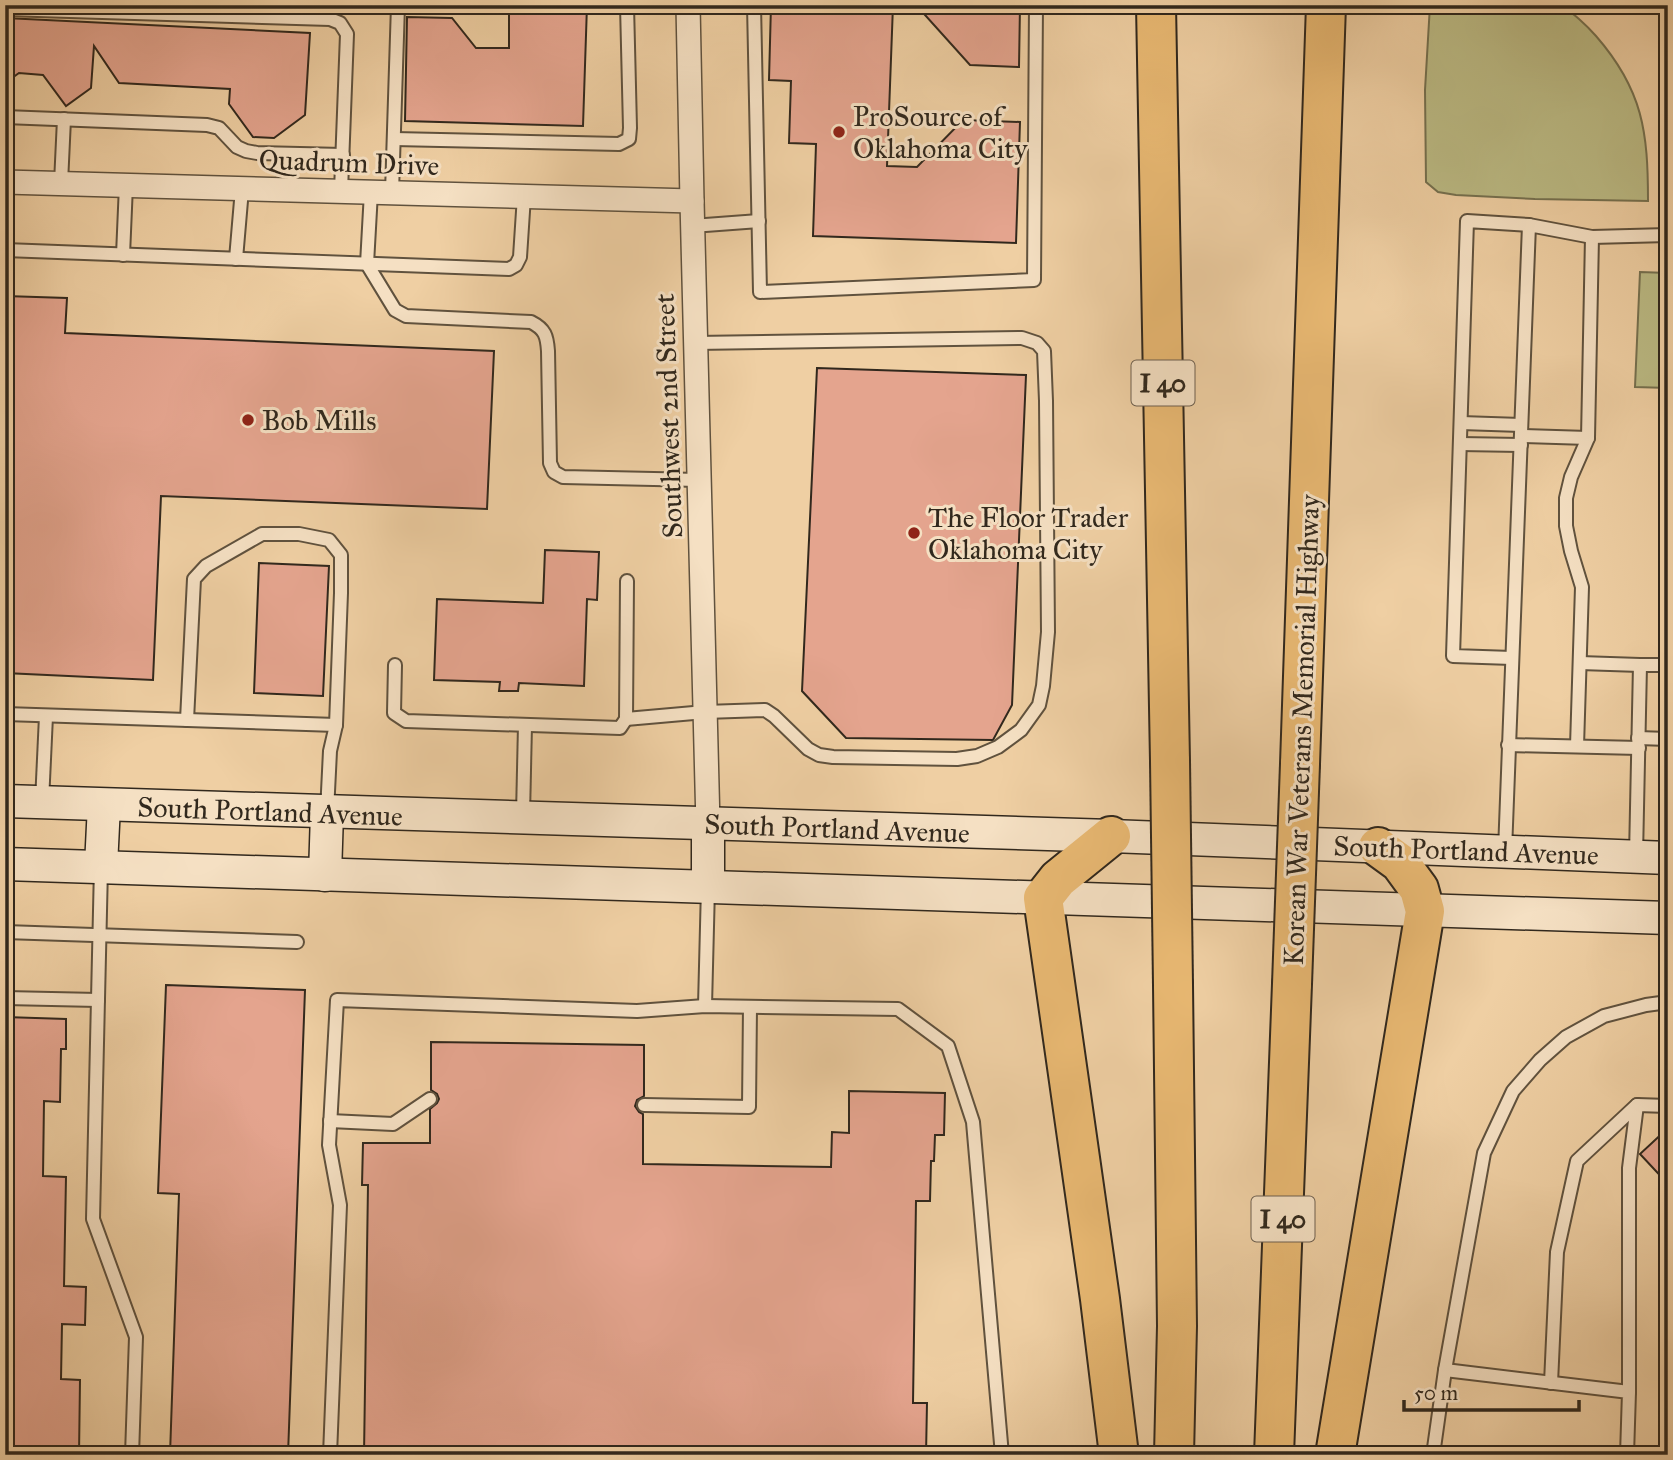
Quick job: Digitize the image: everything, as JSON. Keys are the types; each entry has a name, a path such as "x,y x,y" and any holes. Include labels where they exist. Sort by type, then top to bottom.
{"highway":[{"name":"I 40","path":"1156,5 1173,985 1177,1326 1174,1455"},
{"name":"Korean War Veterans Memorial Highway","path":"1274,1455 1326,8"},
{"path":"1111,836 1058,879 1042,898 1100,1299 1119,1455"},
{"path":"1335,1455 1425,911 1419,889 1400,863 1378,847"}],"main road":[{"name":"South Portland Avenue","path":"5,801 1111,836 1668,858"},
{"path":"101,866 104,805"},
{"path":"325,875 327,813"},
{"path":"708,825 708,887"},
{"path":"5,864 1425,911 1664,923"}],"street":[{"name":"Southwest 2nd Street","path":"688,5 708,825"},
{"name":"Quadrum Drive","path":"5,182 692,201"}],"lane":[{"path":"398,5 394,139 368,264 394,310 406,317 531,322 546,332 550,463 554,472 563,477 699,480"},
{"path":"394,139 620,144 629,139 627,5"},
{"path":"754,5 760,292 1034,279 1036,5"},
{"path":"5,9 330,19 340,23 347,34 341,191"},
{"path":"5,117 207,125 219,128 246,151 343,155"},
{"path":"61,183 64,119"},
{"path":"123,255 126,185"},
{"path":"236,259 242,188"},
{"path":"5,250 509,269 516,265 520,257 524,196"},
{"path":"692,226 759,221"},
{"path":"1512,658 1453,656 1467,221 1529,225 1592,237 1668,235"},
{"path":"1505,852 1529,225"},
{"path":"1577,746 1582,587 1566,526 1566,498 1571,477 1588,438 1592,237"},
{"path":"626,719 765,710 808,749 819,755 957,759 977,756 998,747 1021,730 1039,705 1043,686 1048,632 1046,401 1044,351 1037,343 1022,338 695,343"},
{"path":"1461,423 1521,435 1588,438"},
{"path":"1460,444 1521,435"},
{"path":"187,720 194,579 206,566 262,534 299,534 329,540 341,555 341,593 336,726 330,751 327,813"},
{"path":"394,665 394,713 406,721 620,728 626,719 627,581"},
{"path":"1580,663 1668,666"},
{"path":"1636,856 1640,665"},
{"path":"5,714 336,726"},
{"path":"42,803 46,716"},
{"path":"523,819 525,725"},
{"path":"1508,745 1577,746 1668,739"},
{"path":"101,866 93,1219 136,1337 132,1455"},
{"path":"705,1006 708,887"},
{"path":"5,932 297,942"},
{"path":"5,998 97,1000"},
{"path":"330,1455 340,1205 329,1145 337,1000 637,1011 705,1006 898,1009 948,1046 973,1122 1002,1455"},
{"path":"1433,1455 1445,1370 1484,1153 1513,1091 1540,1060 1566,1037 1604,1016 1668,1002"},
{"path":"643,1105 749,1107 750,1007"},
{"path":"330,1121 393,1124 430,1099"},
{"path":"1551,1383 1557,1252 1577,1161 1637,1105 1668,1106"},
{"path":"1627,1455 1629,1168 1637,1105"},
{"path":"1445,1370 1629,1392"}],"shaded area":[{"path":"1556,4 1579,19 1612,56 1633,94 1644,133 1648,201 1456,195 1438,192 1426,182 1425,90 1430,5"},
{"path":"1640,272 1668,273 1668,388 1635,387"}],"building":[{"path":"509,5 587,5 583,126 405,121 407,17 452,18 476,48 509,48"},
{"name":"ProSource of Oklahoma City","path":"771,5 893,5 887,166 917,167 963,120 1020,122 1016,243 813,236 816,144 789,143 791,81 769,80"},
{"path":"916,5 1020,5 1019,67 970,65"},
{"path":"5,18 310,33 305,115 274,138 253,137 229,104 230,89 119,83 94,46 91,88 66,106 43,75 19,73 5,83"},
{"name":"Bob Mills","path":"5,296 67,298 65,333 494,351 487,509 161,496 153,680 5,673"},
{"name":"The Floor Trader Oklahoma City","path":"817,368 1026,375 1012,705 993,740 846,738 802,691"},
{"path":"545,550 599,552 597,600 587,599 584,686 519,683 518,691 499,691 500,682 434,680 437,599 543,603"},
{"path":"259,563 329,566 323,696 254,693"},
{"path":"166,985 305,990 288,1455 170,1455 179,1194 158,1193"},
{"path":"5,1017 66,1019 66,1049 61,1049 60,1102 44,1101 43,1176 66,1177 64,1286 86,1287 85,1325 62,1324 61,1379 80,1380 79,1455 5,1455"},
{"path":"431,1042 644,1045 644,1096 637,1100 635,1106 643,1114 643,1164 831,1167 832,1132 849,1133 849,1091 945,1093 944,1135 935,1135 930,1201 916,1201 913,1403 927,1403 926,1455 364,1455 368,1185 362,1185 363,1143 430,1143 430,1109 439,1099 431,1090"},
{"path":"1668,1128 1668,1184 1640,1154"}],"place":[{"name":"ProSource of Oklahoma City","path":"839,132"},
{"name":"Bob Mills","path":"248,420"},
{"name":"The Floor Trader Oklahoma City","path":"914,533"}]}
